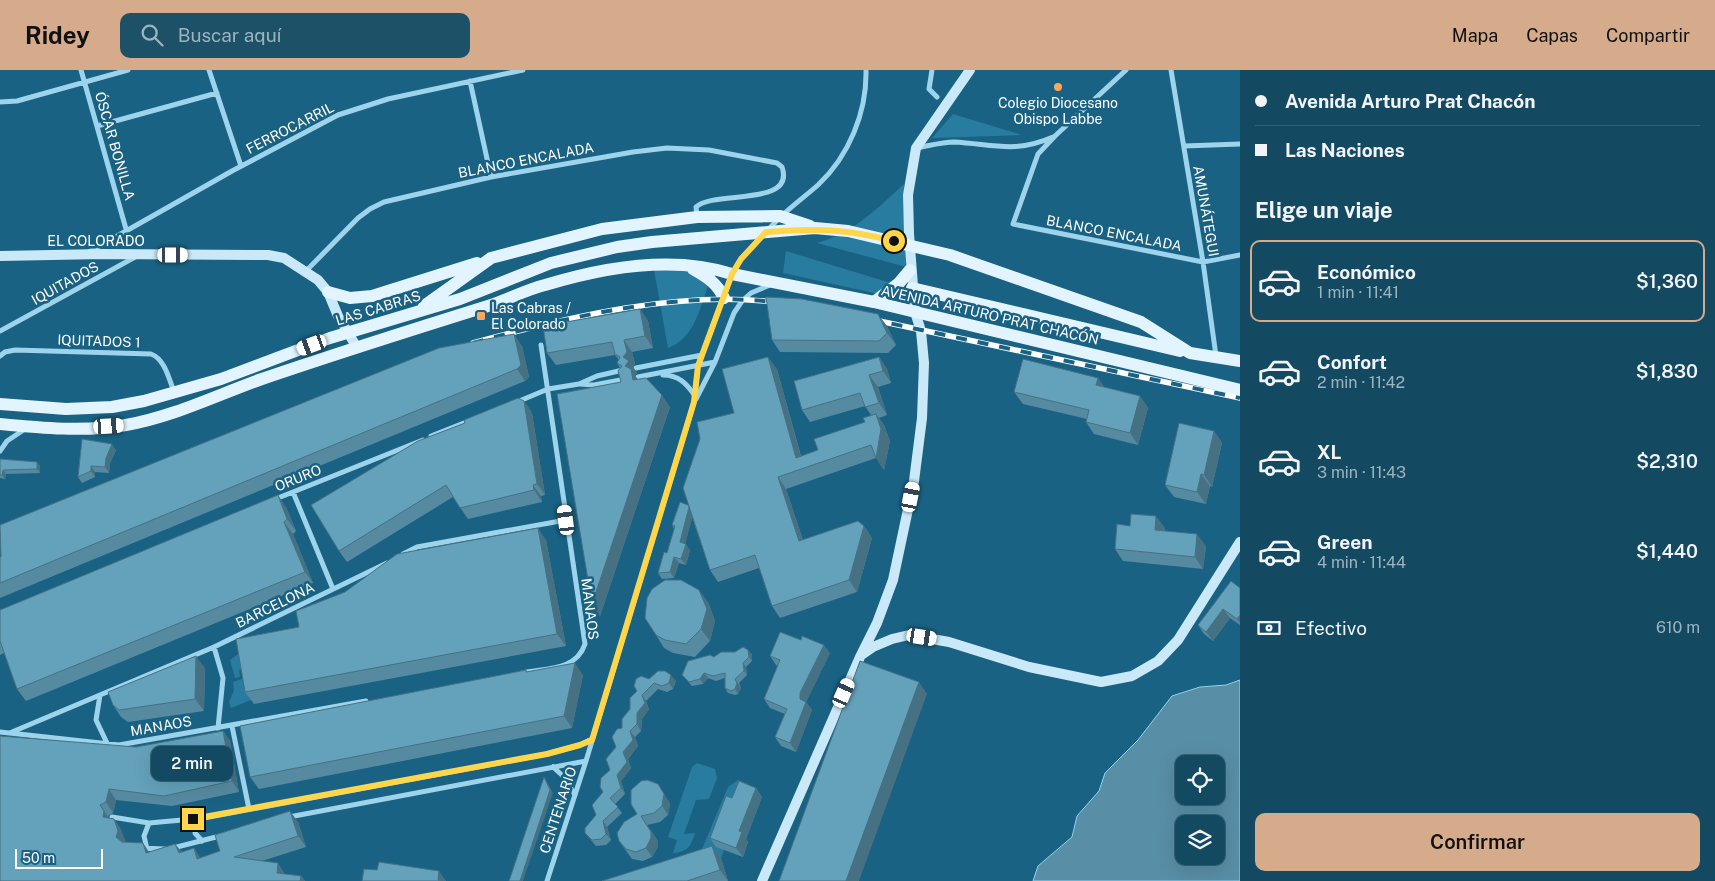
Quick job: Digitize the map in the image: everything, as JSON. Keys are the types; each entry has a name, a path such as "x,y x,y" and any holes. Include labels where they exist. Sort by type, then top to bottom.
{"main road":[{"path":"328,292 350,298 372,296 491,258 602,229 697,217 780,216 814,228"},
{"path":"766,232 814,228 848,231 950,255 1141,322 1190,353"},
{"name":"LAS CABRAS","path":"0,404 66,409 112,407 174,394 347,333 460,299 551,263 617,247 766,232"},
{"path":"414,312 491,258"},
{"path":"686,265 710,278 719,288 724,298"},
{"path":"0,424 62,429 125,426 182,411 250,383 356,346 490,305 552,283 610,269 686,265 715,269 732,274"},
{"path":"874,302 899,283 910,270"},
{"name":"AVENIDA ARTURO PRAT CHACÓN","path":"732,274 874,302 1240,390"},
{"path":"912,288 1190,353 1240,361"}],"street":[{"name":"ÓSCAR BONILLA","path":"82,70 126,230"},
{"path":"0,102 17,101 128,70"},
{"path":"209,70 241,166"},
{"name":"FERROCARRIL","path":"86,254 241,166 338,115 388,99 523,70"},
{"name":"CENTENARIO","path":"547,881 586,761 694,399 698,366 732,274 741,259 780,216 824,178 846,150 858,125 866,81 866,70"},
{"path":"932,70 929,89 937,97"},
{"path":"762,881 860,656 877,623 893,580 914,481 922,418 924,363 921,331 915,312 910,270 908,195 916,148 970,70"},
{"path":"916,148 954,142 980,146 1034,145 1055,136 1126,70"},
{"name":"AMUNÁTEGUI","path":"1171,70 1203,262 1216,356"},
{"path":"470,81 491,177"},
{"path":"97,126 217,94"},
{"name":"BLANCO ENCALADA","path":"1055,136 1038,154 1013,224 1203,262 1240,255"},
{"path":"1184,146 1240,144"},
{"name":"BLANCO ENCALADA","path":"306,271 370,208 384,202 491,177 633,152 667,148 709,150 777,163 782,167 784,174 780,186 758,196 723,197 701,202 696,207 697,217"},
{"name":"EL COLORADO","path":"0,256 140,254 268,255 284,258 306,271 328,292 347,333 356,346"},
{"name":"IQUITADOS","path":"0,331 140,254"},
{"name":"CENTENARIO","path":"694,399 715,362 734,313 742,300 751,293 777,282"},
{"name":"MANAOS","path":"511,675 568,664 581,655 585,644 541,345"},
{"name":"IQUITADOS 1","path":"0,356 5,352 15,350 151,354 158,356 174,394"},
{"path":"636,368 702,355"},
{"path":"638,377 715,362"},
{"path":"579,384 597,376 624,370"},
{"path":"653,374 672,375 683,381 694,399"},
{"path":"512,404 548,389 579,384 594,385 626,379"},
{"name":"ORURO","path":"266,503 476,418"},
{"path":"0,451 7,441 30,427"},
{"path":"293,492 333,590"},
{"path":"400,556 418,547 566,520"},
{"path":"860,656 873,647 909,635 949,642 1029,667 1101,682 1132,676 1158,660 1178,640 1240,542"},
{"name":"BARCELONA","path":"0,732 11,732 214,647 391,561"},
{"path":"214,647 224,678 218,728"},
{"path":"100,695 96,720 107,743"},
{"name":"MANAOS","path":"11,732 119,745 377,700"},
{"path":"232,726 249,809"},
{"path":"112,817 150,823 204,818 547,754 592,740"},
{"path":"283,818 586,761"},
{"path":"553,767 563,776 575,795"},
{"path":"202,841 195,833 196,828 204,818"},
{"path":"147,849 144,836 150,823"},
{"path":"134,847 147,849 174,848 224,835"}],"shaded area":[{"path":"953,114 1022,135 932,138"},
{"path":"904,184 903,205 910,268 817,243 830,239 853,227"},
{"path":"786,251 894,284 892,297 783,273"},
{"path":"653,264 676,265 707,278 708,286 690,331 684,338 668,348"},
{"path":"242,651 246,668 239,670 240,677 235,678 230,660"},
{"path":"242,679 244,687 249,686 251,700 231,708 229,702 234,690 233,682"},
{"path":"1240,680 1240,881 1033,881 1038,866 1072,837 1077,816 1099,791 1105,773 1138,740 1172,696 1200,687 1226,685"},
{"path":"697,763 715,769 717,778 709,799 696,800 684,834 695,833 690,845 685,850 673,853 677,840 668,837 692,767"},
{"path":"738,780 748,784 721,858 700,854 728,787"}],"building":[{"path":"766,297 802,299 878,314 887,333 879,341 772,340"},
{"path":"640,309 645,336 624,340 627,352 623,357 629,361 625,366 631,369 633,380 646,378 662,395 592,604 557,394 621,382 618,371 622,366 617,363 620,357 615,354 612,342 547,353 543,326"},
{"path":"514,334 521,365 517,369 0,583 0,525 439,348"},
{"path":"768,357 796,458 818,450 814,439 865,422 863,418 876,414 881,429 876,458 871,445 778,477 799,541 858,521 864,526 849,580 772,606 755,555 710,570 683,488 700,439 697,422 734,413 722,369"},
{"path":"879,357 883,371 869,375 879,403 865,407 860,393 802,410 794,381"},
{"path":"1023,359 1098,378 1096,385 1140,396 1130,433 1086,422 1089,410 1014,392"},
{"path":"518,398 524,401 537,484 533,485 534,490 460,508 446,485 339,551 311,505 418,441 465,423 464,420"},
{"path":"1179,423 1214,431 1204,475 1201,474 1197,492 1165,485"},
{"path":"82,439 112,444 106,458 105,467 91,466 91,471 78,477"},
{"path":"0,459 37,462 37,469 3,470 2,475 0,475"},
{"path":"278,495 287,519 284,522 305,572 17,689 0,641 0,610"},
{"path":"680,502 689,507 680,542 686,544 681,559 674,557 670,572 658,573 664,552 667,553 675,526 672,525"},
{"path":"1131,514 1156,516 1155,530 1197,534 1195,557 1115,549 1117,524 1130,526"},
{"path":"538,528 557,634 245,692 236,639 299,627 296,611 345,592 397,554"},
{"path":"665,580 681,580 699,590 707,609 701,629 686,644 665,640 656,635 645,618 647,598 652,589"},
{"path":"1231,581 1240,588 1240,615 1237,619 1223,609 1206,632 1198,625"},
{"path":"780,632 801,640 802,636 824,645 800,693 800,699 806,702 790,743 775,737 787,709 764,699 780,660 770,656"},
{"path":"743,647 748,650 749,657 743,663 744,671 735,679 737,683 735,689 731,691 725,688 725,673 713,676 704,673 700,679 689,682 682,675 688,661 710,655 714,657 721,652 735,652"},
{"path":"196,656 195,699 119,710 113,705 108,692"},
{"path":"860,661 919,682 846,881 779,881"},
{"path":"575,663 564,716 250,777 240,726 526,670 526,672"},
{"path":"658,671 665,671 671,675 669,683 662,686 654,683 642,695 645,703 637,713 637,724 630,731 633,740 623,752 627,762 617,775 621,788 610,798 618,807 603,821 606,834 601,839 592,840 585,833 585,828 596,815 592,805 603,792 600,787 601,778 610,770 606,759 616,747 612,737 617,729 622,728 622,719 630,709 630,698 637,691 634,686 636,679 641,676 649,679"},
{"path":"223,731 232,781 164,796 109,789 106,802 100,805 104,811 103,817 114,819 118,831 116,837 122,842 143,843 146,853 175,844 179,853 194,848 197,859 220,851 215,835 290,811 298,836 234,857 278,863 277,873 301,876 300,881 0,881 0,736 136,747"},
{"path":"544,777 550,790 520,881 509,881"},
{"path":"647,780 658,784 664,794 662,806 654,813 641,816 651,832 651,838 646,848 636,852 626,849 619,841 617,833 624,822 637,814 631,804 631,790 641,781"},
{"path":"739,781 756,788 739,831 742,832 736,848 710,838 726,796 732,798"},
{"path":"712,846 720,870 687,881 602,881"},
{"path":"379,862 439,871 438,880 446,881 362,881 364,869 377,870"}],"railway":[{"path":"473,343 586,315 626,308 705,300 744,300 781,303"},
{"path":"870,319 1240,398"}],"place":[{"name":"Colegio Diocesano Obispo Labbe","path":"1058,87"},
{"name":"Las Cabras / El Colorado","path":"481,316"}],"route":[{"path":"193,819 547,754 592,740 694,402 698,366 732,274 741,259 766,232 814,228 848,231 894,241"}]}
